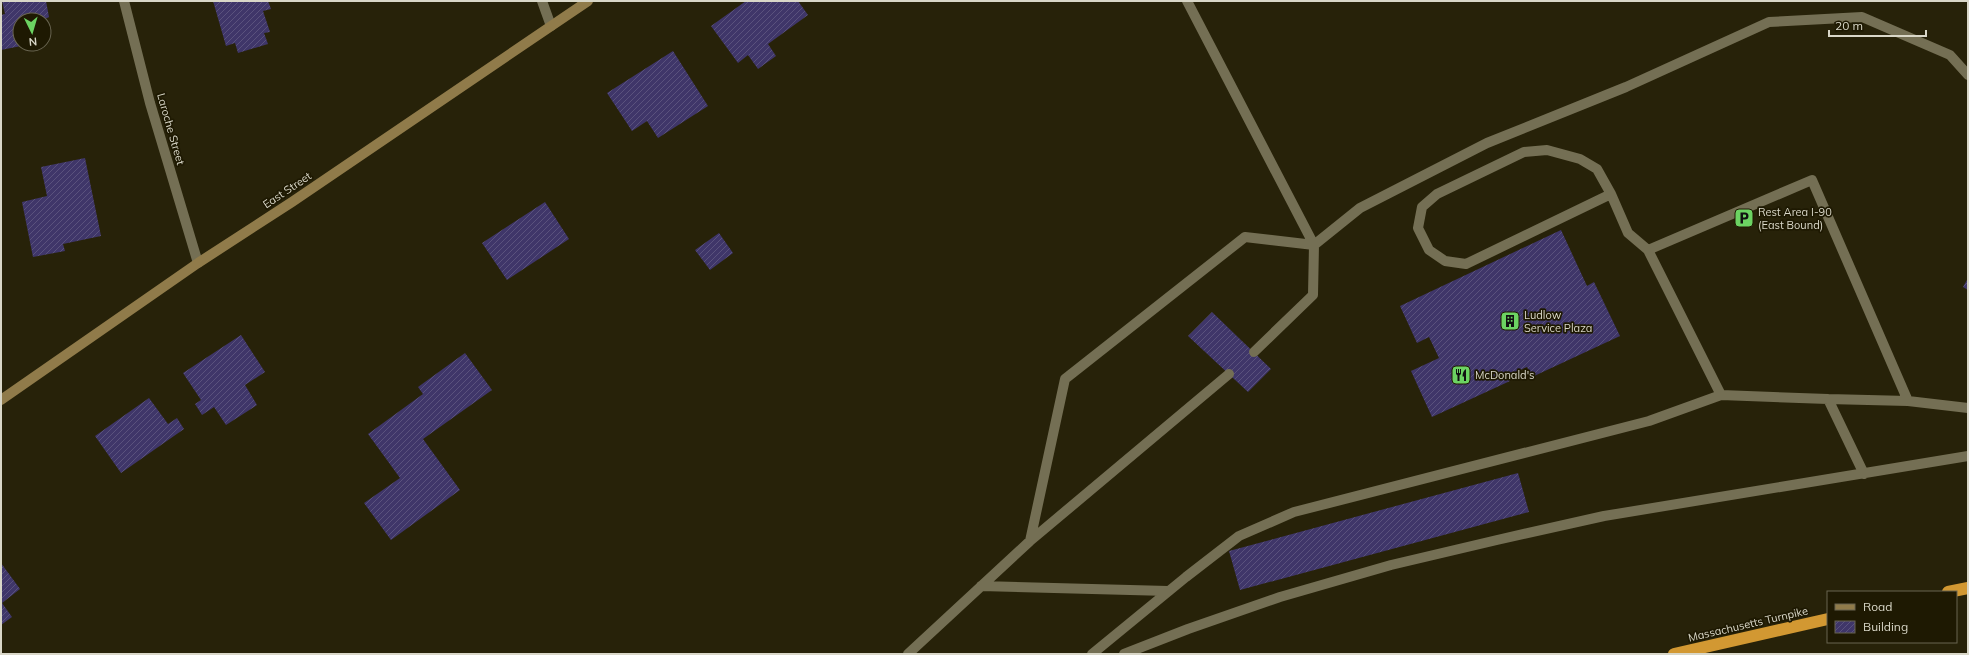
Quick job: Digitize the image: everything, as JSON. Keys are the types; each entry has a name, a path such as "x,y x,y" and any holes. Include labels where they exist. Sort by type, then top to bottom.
{"highway":[{"path":"1953,591 1968,588"},
{"name":"Massachusetts Turnpike","path":"1674,654 1827,619"}],"main road":[{"name":"East Street","path":"1,400 198,263 286,206 588,1"}],"street":[{"name":"Laroche Street","path":"124,1 150,103 198,263"},
{"path":"542,1 551,26"},
{"path":"1187,1 1314,245 1313,296 1254,352"},
{"path":"1030,541 1065,379 1245,237 1314,245 1360,208 1487,143 1626,87 1769,22 1862,17 1950,55 1968,75"},
{"path":"1611,194 1466,264 1445,261 1429,250 1418,228 1422,207 1437,194 1524,152 1547,150 1580,159 1596,169 1611,194 1628,233 1648,250 1721,395"},
{"path":"1648,250 1812,180 1908,401"},
{"path":"908,654 1030,541 1229,374"},
{"path":"1092,654 1168,591 1239,536 1294,512 1649,421 1721,395 1908,401 1968,408"},
{"path":"1828,399 1864,474"},
{"path":"1124,654 1188,629 1280,597 1391,565 1604,516 1968,456"},
{"path":"981,586 1168,591"}],"building":[{"path":"2,1 46,1 48,12 12,12 12,48 1,50 1,15 5,14"},
{"path":"213,1 268,1 271,9 263,11 270,32 264,33 268,44 238,53 235,43 226,46"},
{"path":"746,1 798,1 808,15 768,44 776,56 758,69 748,55 738,63 711,26"},
{"path":"673,51 708,106 658,138 647,121 632,131 607,93"},
{"path":"85,158 101,236 63,244 65,251 33,257 22,202 47,196 41,167"},
{"path":"545,202 569,239 507,280 482,243"},
{"name":"Ludlow Service Plaza","path":"1561,230 1587,286 1594,282 1620,336 1532,377 1527,367 1507,376 1510,381 1432,417 1411,371 1439,358 1429,337 1417,343 1400,306"},
{"path":"719,233 733,253 710,270 695,250"},
{"path":"1968,278 1968,290 1963,287"},
{"path":"1212,312 1271,369 1248,392 1188,336"},
{"path":"241,335 265,372 245,385 257,405 226,425 214,407 202,415 195,404 201,400 183,373"},
{"path":"465,353 492,390 423,439 460,490 391,540 364,503 400,478 368,434 423,394 418,387"},
{"path":"149,398 168,424 177,418 184,429 121,473 95,436"},
{"path":"1518,473 1529,512 1240,590 1229,551"},
{"path":"1,563 20,589 2,603 12,617 1,625"}],"place":[{"name":"Rest Area I-90 (East Bound)","path":"1744,218"},
{"name":"Ludlow Service Plaza","path":"1510,321"},
{"name":"McDonald's","path":"1461,375"}]}
